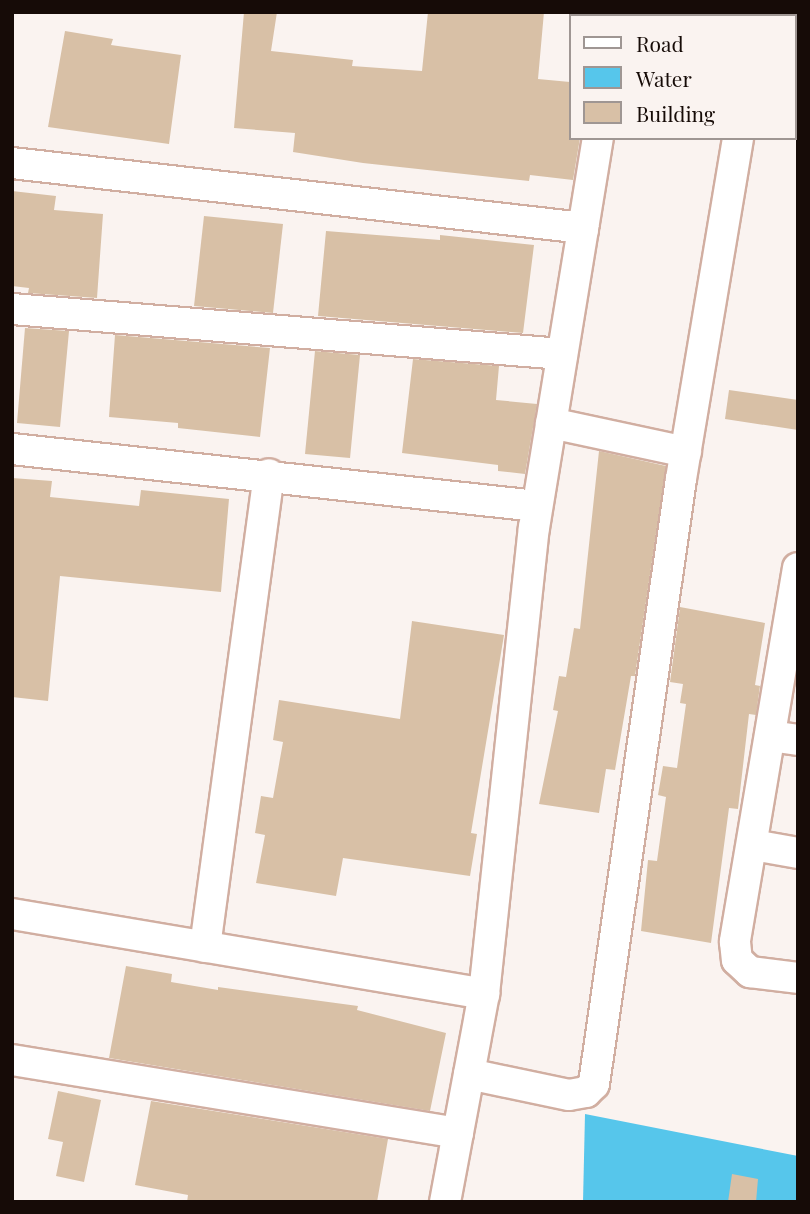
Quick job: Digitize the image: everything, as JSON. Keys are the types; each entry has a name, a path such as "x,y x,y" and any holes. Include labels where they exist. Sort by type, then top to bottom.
{"street":[{"path":"445,1202 484,994 537,506 598,140"},
{"path":"469,1074 569,1095 586,1092 594,1084 686,452 738,140"},
{"path":"12,163 583,228"},
{"path":"12,309 562,355"},
{"path":"551,422 686,452"},
{"path":"12,449 269,474 537,506"},
{"path":"205,947 269,474"},
{"path":"798,568 784,738 753,845 736,942 737,960 750,972 798,978"},
{"path":"753,845 798,853"},
{"path":"12,914 484,994"},
{"path":"12,1060 458,1133"}],"water":[{"path":"585,1114 798,1156 798,1202 583,1202"}],"building":[{"path":"244,12 277,12 271,51 353,60 352,66 422,71 428,12 544,12 538,79 568,82 568,140 580,140 573,180 530,175 529,181 363,163 293,152 295,133 234,128"},
{"path":"65,31 113,39 111,45 181,55 169,144 48,127"},
{"path":"12,191 56,196 54,210 103,214 97,298 28,293 29,288 12,286"},
{"path":"204,216 283,224 273,313 194,306"},
{"path":"326,231 440,240 440,235 534,245 523,333 318,316"},
{"path":"25,328 69,331 60,427 17,423"},
{"path":"115,335 270,348 260,437 178,428 178,423 109,417"},
{"path":"315,351 360,355 350,458 305,454"},
{"path":"413,359 499,366 496,400 537,404 525,474 498,471 498,465 402,453"},
{"path":"729,390 798,400 798,430 725,419"},
{"path":"599,451 666,466 635,676 631,676 615,770 606,769 599,813 539,804 558,711 553,710 559,676 566,677 574,628 580,629"},
{"path":"12,478 52,481 50,497 139,506 141,490 229,499 221,592 60,576 48,701 12,697"},
{"path":"680,607 765,623 755,685 760,686 756,715 749,714 738,809 729,808 711,943 641,931 648,860 657,861 666,797 658,795 663,766 677,768 686,704 680,703 683,684 670,682"},
{"path":"412,621 504,635 471,833 477,834 470,876 343,858 336,896 256,883 265,835 255,833 261,796 273,798 283,742 273,740 279,700 400,719"},
{"path":"126,966 172,974 171,982 358,1006 357,1010 446,1033 430,1111 109,1058"},
{"path":"58,1091 101,1100 84,1182 56,1176 63,1142 48,1139"},
{"path":"151,1101 388,1139 377,1202 187,1202 188,1195 135,1185"},
{"path":"732,1174 758,1179 756,1202 728,1202"}]}
